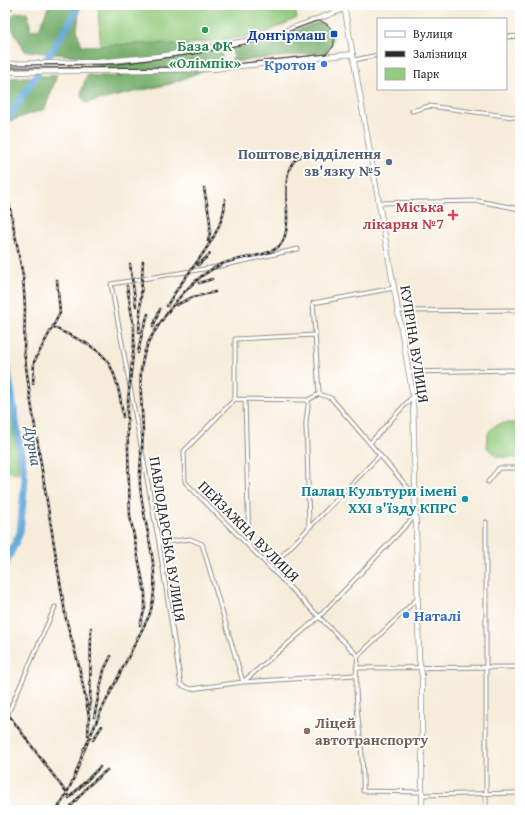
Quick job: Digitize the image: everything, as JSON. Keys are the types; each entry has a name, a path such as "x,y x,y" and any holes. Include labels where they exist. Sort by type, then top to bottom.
{"main road":[{"name":"КУПРІНА ВУЛИЦЯ","path":"344,7 413,396 420,667 422,676 422,810"},
{"path":"5,64 110,62 168,55 269,37 344,7"},
{"path":"5,72 213,69 353,54"}],"street":[{"path":"507,37 520,36"},
{"path":"354,60 377,55"},
{"path":"412,111 429,106 520,118"},
{"path":"378,203 478,200 520,209"},
{"name":"ПАВЛОДАРСЬКА ВУЛИЦЯ","path":"243,682 191,689 181,685 159,543 112,284 216,267 298,248"},
{"path":"319,394 313,303 394,288"},
{"path":"398,311 520,310"},
{"path":"315,335 235,339 235,399 308,400 319,394 332,398 415,496"},
{"path":"408,372 520,370"},
{"path":"370,443 413,396"},
{"name":"ПЕЙЗАЖНА ВУЛИЦЯ","path":"235,399 184,451 185,482 358,656"},
{"path":"245,400 249,547"},
{"path":"308,400 309,410 306,426 309,527"},
{"path":"270,568 380,455"},
{"path":"488,482 499,468 520,468"},
{"path":"243,682 319,617 416,515"},
{"path":"486,522 486,810"},
{"path":"159,543 190,539 202,544 243,682"},
{"path":"418,598 358,656 355,675 364,768 363,791 486,794 520,793"},
{"path":"5,720 55,608"},
{"path":"356,668 487,666 520,667"},
{"path":"243,682 355,675"}],"green space":[{"path":"49,5 80,5 77,31 82,46 164,43 222,50 222,63 170,84 86,103 80,95 87,75 122,77 76,56 25,51 7,20 15,13 27,12 31,30 39,29"},
{"name":"База ФК «Олімпік»","path":"98,5 294,5 297,18 267,32 238,38 101,54"},
{"path":"320,23 328,29 332,36 332,44 327,52 230,62 234,56 230,49 265,42"},
{"path":"57,75 45,109 10,121 5,125 5,83 9,78"},
{"path":"5,347 19,473 5,472"},
{"path":"520,423 520,458 497,457 487,448 489,431 498,424"}],"waterway":[{"name":"Дурна","path":"46,60 75,14 76,5"},
{"name":"Дурна","path":"5,123 38,73"},
{"name":"Дурна","path":"5,352 25,479 20,533 5,565"}],"tram line":[{"path":"5,65 119,64 194,54 265,40 316,21 325,23 329,26 334,37 333,47 326,54 208,67 5,68"}],"railway":[{"path":"83,753 101,711 149,616 153,600 154,567 140,485 143,434 140,383 143,358 147,346 153,334 174,303 201,277 222,264 270,252 281,244 285,234 287,222 286,194 289,169 295,160 306,154"},
{"path":"204,188 210,222 210,235 208,241"},
{"path":"7,193 23,276 25,308 24,351 30,396 66,619 79,666 89,716 88,735"},
{"path":"167,306 219,227 225,199"},
{"path":"198,265 210,254"},
{"path":"139,332 143,261"},
{"path":"130,264 136,306"},
{"path":"199,283 212,279"},
{"path":"33,384 34,362 60,313 57,280"},
{"path":"127,286 134,329"},
{"path":"176,305 193,297 215,292"},
{"path":"153,327 160,309"},
{"path":"138,353 148,314"},
{"path":"134,324 134,344 127,410 130,516 145,593 145,608 140,625"},
{"path":"55,328 93,347 108,361 115,376 123,417"},
{"path":"90,709 91,628"},
{"path":"94,717 104,670 111,656"},
{"path":"5,710 68,795"},
{"path":"93,740 102,726"},
{"path":"57,810 73,780 84,748"},
{"path":"69,798 100,767"},
{"path":"68,810 88,786 107,770"}],"place":[{"name":"База ФК «Олімпік»","path":"205,30"},
{"name":"Донгірмаш","path":"334,34"},
{"name":"Кротон","path":"324,64"},
{"name":"Поштове відділення зв'язку №5","path":"389,162"},
{"name":"Міська лікарня №7","path":"453,215"},
{"name":"Палац Культури імені XXI з'їзду КПРС","path":"465,499"},
{"name":"Наталі","path":"406,615"},
{"name":"Ліцей автотранспорту","path":"307,731"}]}
